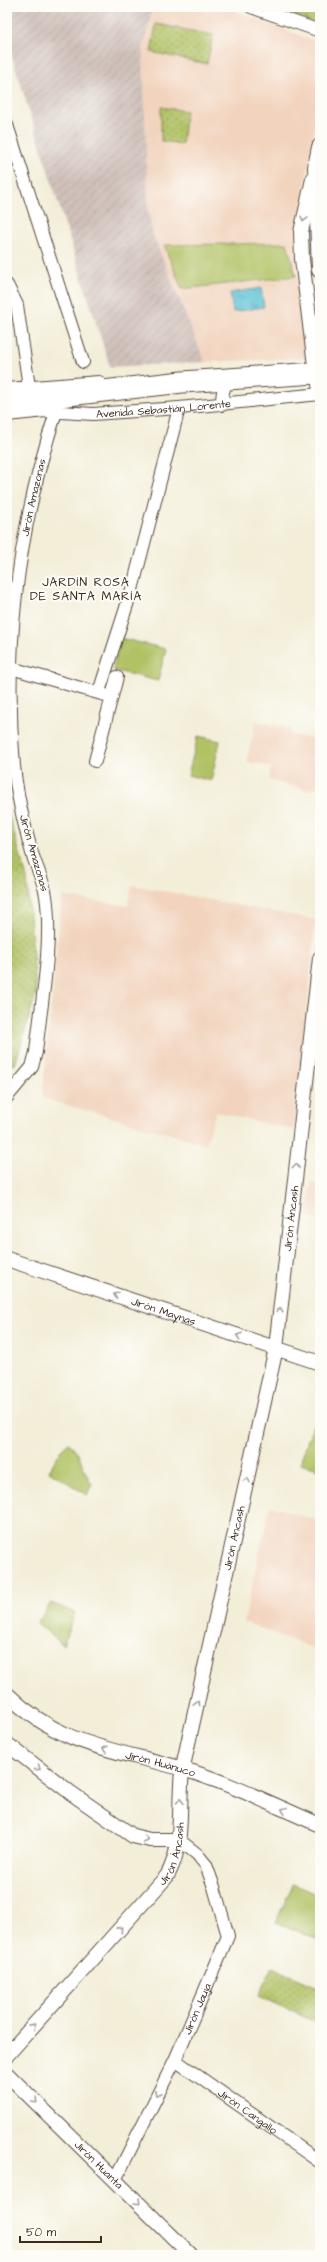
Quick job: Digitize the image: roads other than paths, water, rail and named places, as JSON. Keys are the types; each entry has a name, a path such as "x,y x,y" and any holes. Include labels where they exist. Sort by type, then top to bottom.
{"highway":[{"path":"7,402 232,375 317,376"}],"main road":[{"path":"320,147 316,167 320,270"}],"street":[{"path":"251,7 320,31"},
{"path":"7,125 83,362"},
{"path":"316,167 302,232 302,259 317,376"},
{"path":"7,285 17,305 29,387"},
{"path":"7,389 232,375"},
{"path":"222,405 222,391 232,375"},
{"name":"Avenida Sebastián Lorente","path":"7,415 56,412 93,414 222,405 320,394"},
{"path":"99,692 133,586 179,408"},
{"name":"Jirón Amazonas","path":"7,1097 32,1067 36,1052 48,925 46,895 24,823 14,768 10,699 14,617 25,530 40,463 56,412"},
{"path":"11,668 99,692 112,697"},
{"path":"95,761 117,677"},
{"name":"Jirón Áncash","path":"7,2055 167,1876 175,1861 179,1840 183,1769 276,1348 320,958"},
{"name":"Jirón Maynas","path":"7,1259 320,1364"},
{"name":"Jirón Huánuco","path":"7,1694 48,1727 70,1737 103,1748 183,1769 320,1825"},
{"path":"7,1744 71,1793 133,1836 150,1840 179,1840"},
{"name":"Jirón Jauja","path":"115,2180 176,2060 228,1936 206,1865 193,1850 179,1840"},
{"name":"Jirón Cangallo","path":"176,2060 320,2162"},
{"name":"Jirón Huanta","path":"7,2074 191,2255"}],"water":[{"path":"261,288 264,307 233,312 230,293"}],"district":[{"name":"JARDÍN ROSA DE SANTA MARÍA","path":"86,589"}]}
